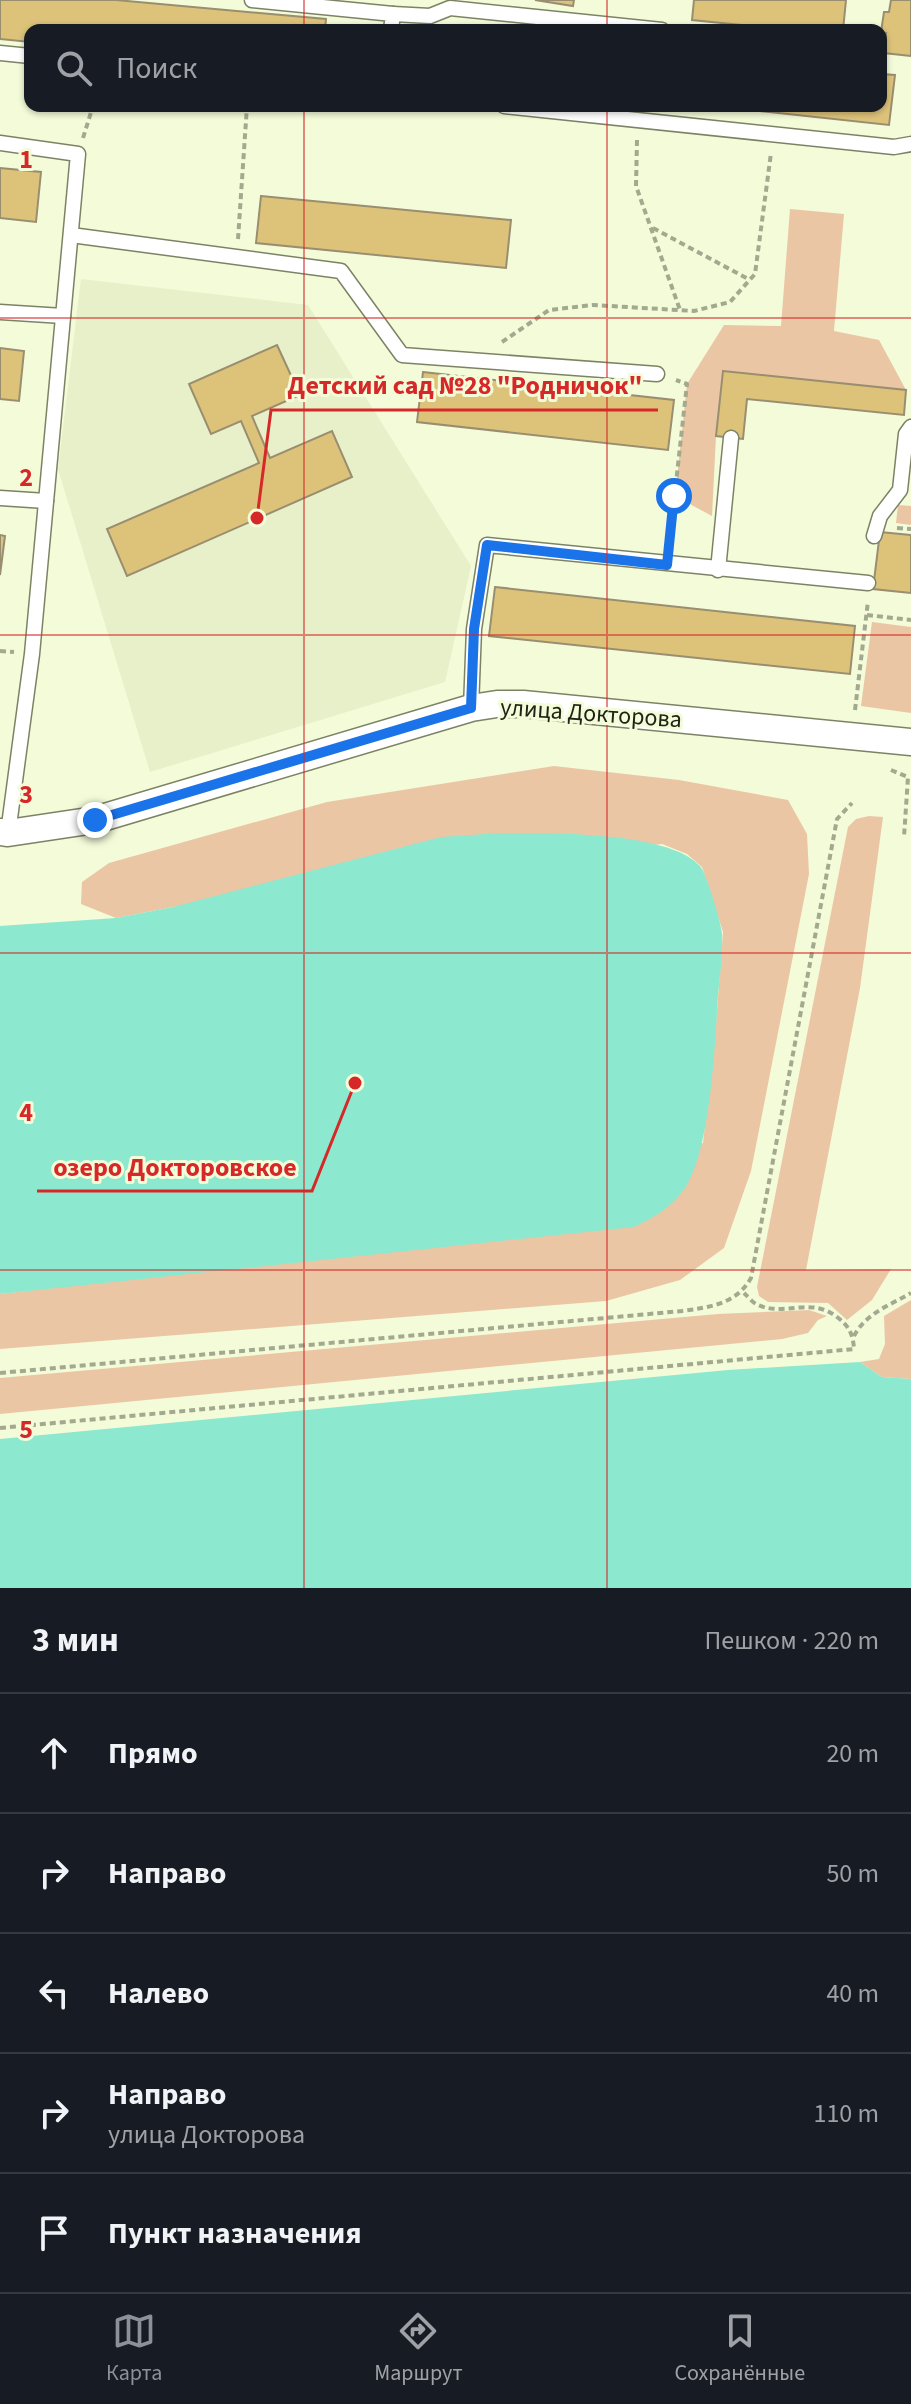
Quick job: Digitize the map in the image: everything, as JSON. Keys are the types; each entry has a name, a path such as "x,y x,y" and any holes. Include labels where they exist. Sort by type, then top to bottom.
{"street":[{"name":"улица Докторова","path":"4,832 95,820 471,708 497,704 911,742"}],"lane":[{"path":"252,0 430,16 450,8 604,24"},
{"path":"392,24 393,14"},
{"path":"0,53 24,55"},
{"path":"561,112 894,147 911,144"},
{"path":"0,143 78,154 32,654 4,832"},
{"path":"71,235 341,271 402,355 657,374"},
{"path":"0,312 63,316"},
{"path":"874,536 880,516 900,490 906,434 911,427"},
{"path":"718,570 731,438"},
{"path":"0,498 46,501"},
{"path":"471,708 474,629 487,545 868,583"}],"path":[{"path":"78,154 91,112"},
{"path":"236,257 247,112"},
{"path":"637,120 636,186 680,310"},
{"path":"475,360 549,310 593,305 694,311 730,302 755,274 774,134"},
{"path":"651,227 750,280"},
{"path":"657,374 687,384 667,565"},
{"path":"856,736 860,711 854,710 867,615 868,583"},
{"path":"867,615 911,620"},
{"path":"891,770 908,777 904,837"},
{"path":"0,1373 682,1311 728,1301 743,1292 751,1278 837,819 852,803"},
{"path":"0,1428 854,1349 848,1326 825,1308 807,1306 781,1309 756,1305 743,1292"},
{"path":"853,1338 860,1324 872,1314 911,1293"}],"shaded area":[{"path":"790,209 844,214 834,331 879,340 906,390 723,371 712,516 675,496 687,384 724,325 781,326"},
{"path":"81,279 308,305 471,566 445,682 150,772 58,469"},
{"path":"898,505 911,506 911,525 896,523"},
{"path":"872,622 911,627 911,713 861,706"},
{"path":"554,766 679,780 788,800 807,834 809,874 751,1171 724,1248 680,1280 606,1301 0,1349 0,1294 171,1274 703,1143 723,932 702,867 687,854 662,844 173,907 116,918 81,904 82,882 109,863 327,802"},
{"path":"883,817 860,988 806,1270 891,1269 872,1300 847,1320 828,1303 768,1302 759,1296 757,1287 848,827 856,819"},
{"path":"911,1300 911,1379 882,1377 860,1362 879,1359 885,1344 884,1316"},
{"path":"809,1310 827,1316 818,1320 808,1333 782,1339 0,1414 0,1378 718,1314"}],"water":[{"path":"500,833 575,834 635,840 684,855 703,870 722,934 713,1064 707,1116 696,1163 689,1181 672,1203 634,1227 0,1294 0,926 116,918 173,907 441,837"},
{"path":"860,1362 882,1377 911,1379 911,1588 0,1588 0,1439 728,1370"}],"building":[{"path":"0,0 116,0 326,19 326,24 24,24 24,41 0,39"},
{"path":"535,0 574,0 573,6"},
{"path":"694,0 846,0 844,24 732,24 692,20"},
{"path":"891,0 911,0 911,56 887,53 887,24 882,24 884,12 889,12"},
{"path":"887,74 895,75 889,125 769,112 887,112"},
{"path":"0,168 41,172 36,222 0,218"},
{"path":"261,196 511,220 506,268 256,243"},
{"path":"277,345 300,395 252,416 270,458 332,431 352,477 127,576 107,529 259,463 241,421 211,434 189,384"},
{"path":"0,348 24,351 19,401 0,399"},
{"path":"723,371 906,390 904,415 747,399 743,439 716,436"},
{"path":"423,372 674,400 668,450 417,422"},
{"path":"880,532 911,535 911,593 873,589"},
{"path":"0,535 5,536 0,575"},
{"path":"495,587 855,626 850,674 489,636"}],"place":[{"name":"Детский сад №28 \"Родничок\"","path":"257,518"},
{"name":"озеро Докторовское","path":"355,1083"}],"route":[{"path":"95,820 471,708 474,629 487,545 667,565 674,496"}]}
